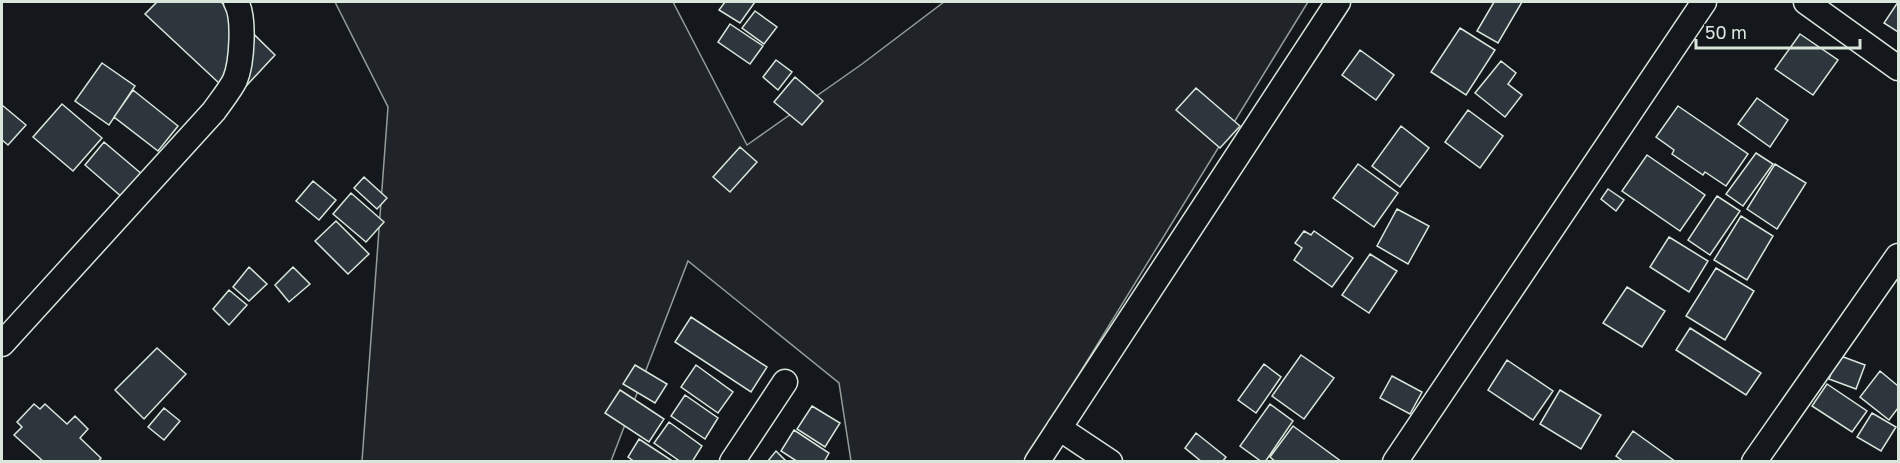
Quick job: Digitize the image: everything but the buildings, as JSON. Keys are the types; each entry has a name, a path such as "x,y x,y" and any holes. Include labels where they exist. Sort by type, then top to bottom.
{"street":[{"path":"2,344 214,111 235,79 243,37 239,6 236,2"},
{"path":"1037,462 1338,2"},
{"path":"1395,462 1704,2"},
{"path":"1806,2 1899,68"},
{"path":"1754,462 1899,256"},
{"path":"732,462 785,382"},
{"path":"1059,428 1110,462"}],"shaded area":[{"path":"335,2 673,2 747,145 862,64 944,2 1308,2 1025,462 851,461 839,383 688,261 611,461 362,461 388,107"}]}
